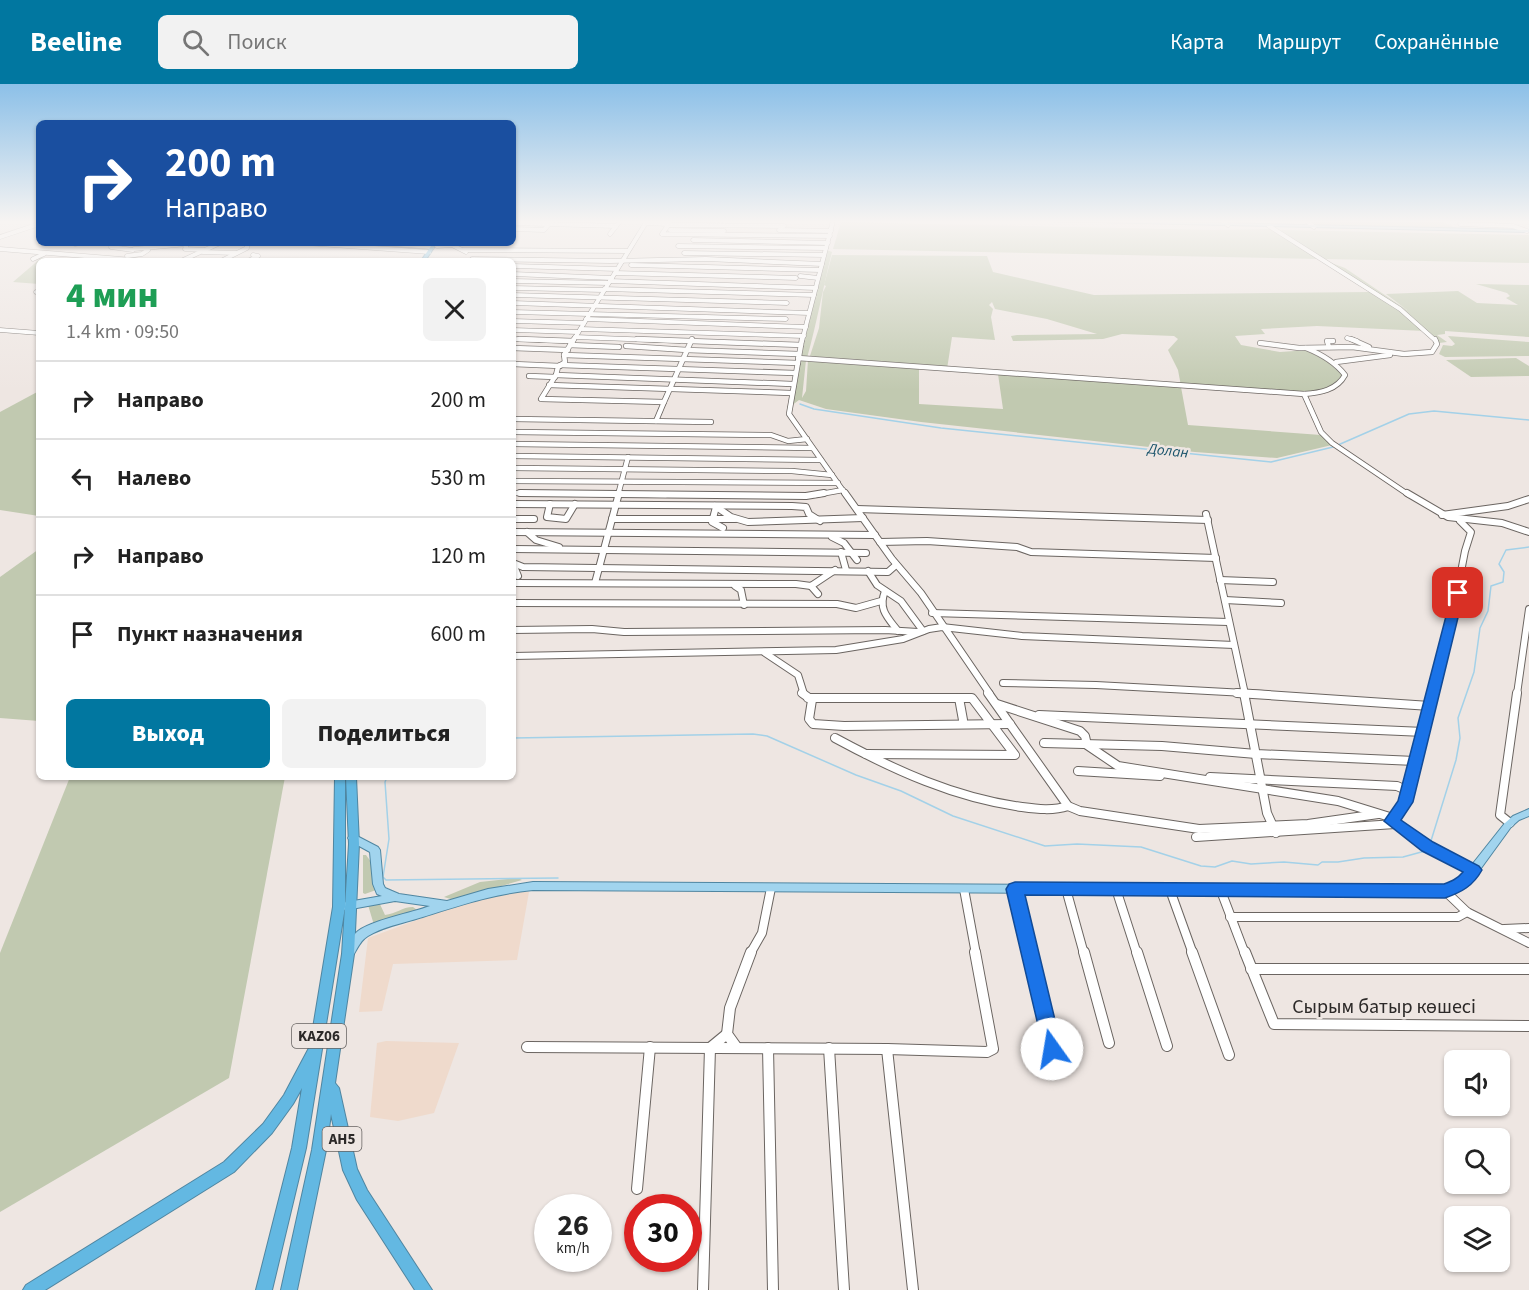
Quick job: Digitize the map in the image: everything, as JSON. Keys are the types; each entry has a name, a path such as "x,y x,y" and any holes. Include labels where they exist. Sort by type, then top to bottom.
{"highway":[{"name":"KАZ06","path":"289,1290 307,1213 331,1080 348,954 340,780"},
{"name":"KАZ06","path":"264,1290 299,1148 321,1023 346,906 353,838 351,780"},
{"path":"31,1290 213,1178 243,1155 269,1128 290,1098 307,1064 321,1023"},
{"name":"AH5","path":"331,1080 345,1153 362,1195 424,1290"}],"main road":[{"path":"348,954 358,938 365,933 448,904 503,889 533,886 1445,891 1462,884 1510,823 1529,812"},
{"path":"353,838 372,846 375,850 380,888 388,895 448,904"},
{"path":"346,906 372,900 398,898"}],"street":[{"path":"558,277 610,281"},
{"path":"612,277 541,399 664,402"},
{"path":"656,421 718,277"},
{"path":"804,277 818,278 792,384 788,410 812,448 896,565 921,593 932,613 1068,806 1080,811 1185,829 1274,830 1378,814"},
{"path":"1335,363 1432,352 1437,348 1436,340 1400,309 1350,277"},
{"path":"516,281 610,281 816,288"},
{"path":"516,288 814,295"},
{"path":"516,295 787,303"},
{"path":"516,303 809,313"},
{"path":"516,312 786,319"},
{"path":"516,321 806,327"},
{"path":"0,330 36,333"},
{"path":"516,331 683,359 798,359"},
{"path":"516,348 695,332 804,336"},
{"path":"1347,338 1384,351"},
{"path":"516,339 801,345"},
{"path":"573,341 619,347"},
{"path":"1329,347 1327,341 1333,341"},
{"path":"1260,343 1299,348"},
{"path":"626,346 1304,394 1326,391 1343,381 1344,373 1335,363 1306,348"},
{"path":"1287,349 1351,346 1404,354"},
{"path":"516,364 795,373"},
{"path":"529,376 792,384"},
{"path":"549,386 791,393"},
{"path":"1304,394 1322,432 1332,443 1442,515 1460,521 1499,523 1529,532"},
{"path":"516,419 711,422"},
{"path":"516,432 771,435 788,441 807,440"},
{"path":"516,444 812,448"},
{"path":"595,583 632,446"},
{"path":"516,456 821,460"},
{"path":"693,482 697,458"},
{"path":"516,468 814,472 832,475"},
{"path":"533,474 539,469"},
{"path":"516,481 838,483"},
{"path":"826,484 824,488 843,490"},
{"path":"516,493 806,496 834,490"},
{"path":"562,494 572,504"},
{"path":"748,506 768,502 771,496"},
{"path":"787,496 793,501 787,506"},
{"path":"1442,515 1500,508 1529,499"},
{"path":"516,504 806,507 809,514 819,521"},
{"path":"550,504 547,517 550,519 568,518 572,504"},
{"path":"715,506 739,519"},
{"path":"711,519 715,506"},
{"path":"857,509 1207,517 1263,790 1274,830"},
{"path":"612,519 739,519 753,522 863,518"},
{"path":"516,519 534,519"},
{"path":"711,519 722,531"},
{"path":"722,531 730,519"},
{"path":"1394,821 1406,802 1414,761 1424,732 1458,593 1460,565 1471,532 1460,521"},
{"path":"516,532 722,531 1017,547 1031,552 1216,558"},
{"path":"527,532 536,540 569,549"},
{"path":"548,532 548,543"},
{"path":"818,552 832,546 840,537"},
{"path":"840,537 857,560"},
{"path":"516,549 866,553"},
{"path":"841,552 846,570"},
{"path":"516,564 523,567 890,572"},
{"path":"877,585 878,581 896,565"},
{"path":"663,570 682,584"},
{"path":"811,586 835,570"},
{"path":"516,571 518,576"},
{"path":"868,571 877,585 901,601 923,631"},
{"path":"1220,580 1274,582"},
{"path":"516,583 796,584 811,586 818,594"},
{"path":"733,585 741,590 744,605"},
{"path":"885,591 881,601 882,611 898,631"},
{"path":"1225,600 1281,603"},
{"path":"516,603 837,604 856,608 881,601"},
{"path":"1510,823 1500,816 1527,645 1529,609"},
{"path":"932,613 1228,622"},
{"path":"516,656 756,652 861,647 903,639 942,627 1022,636 1234,645"},
{"path":"516,630 592,629 624,633 923,631"},
{"path":"756,652 770,655 798,675 802,693 813,703 810,722 819,725 995,726 1010,724"},
{"path":"1003,683 1096,685 1430,706"},
{"path":"807,698 972,698 1015,755 866,754"},
{"path":"959,698 963,720"},
{"path":"998,704 1080,732 1086,744 1118,766 1338,801 1378,814 1394,821 1434,850 1473,870"},
{"path":"1028,715 1424,732"},
{"path":"834,738 951,792 983,801 1059,810 1068,806"},
{"path":"1044,743 1162,746 1256,754 1414,761"},
{"path":"1078,771 1397,786 1408,790"},
{"path":"1196,837 1394,821"},
{"path":"737,1048 727,1034 730,1008 750,954 762,933 771,888"},
{"path":"527,1047 887,1048 979,1052 993,1049 964,889"},
{"path":"1015,889 1052,1049"},
{"path":"1066,889 1109,1043"},
{"path":"1116,889 1167,1046"},
{"path":"1170,890 1229,1055"},
{"name":"Сырым батыр көшесі","path":"1221,891 1272,1020 1279,1025 1529,1026"},
{"path":"1445,891 1467,912 1529,943"},
{"path":"1230,917 1458,917 1467,912"},
{"path":"1501,929 1529,928"},
{"path":"1251,969 1529,969"},
{"path":"703,1290 710,1048 727,1034"},
{"path":"637,1189 650,1047"},
{"path":"768,1048 773,1290"},
{"path":"829,1048 844,1290"},
{"path":"887,1048 913,1290"}],"shaded area":[{"path":"509,892 529,892 517,960 393,964 382,1011 359,1012 368,938 455,906"},
{"path":"386,1041 459,1043 434,1113 398,1121 370,1117 377,1043"}],"green space":[{"path":"19,277 36,277 36,284 13,282"},
{"path":"820,277 826,277 807,358 800,358"},
{"path":"826,277 1016,277 1094,295 1369,292 1394,306 1425,331 1317,326 1261,329 1265,334 1235,336 1241,345 1280,352 1309,350 1326,359 1343,373 1344,378 1329,389 1304,393 1181,386 1178,370 1168,350 1178,339 1174,336 1122,334 1103,339 1013,341 1011,336 1017,335 1097,334 1047,319 995,309 992,302 989,305 993,309 991,317 995,340 952,337 947,369 809,359 819,328 823,292 826,286 824,285"},
{"path":"1351,277 1359,277 1407,310 1386,294 1458,291 1477,303 1518,305 1506,298 1510,296 1507,293 1476,284 1529,285 1529,337 1445,331 1445,334 1437,335 1447,342 1439,343 1408,316"},
{"path":"1448,336 1529,342 1529,356 1445,357 1439,354 1443,345 1455,344"},
{"path":"1516,358 1529,366 1529,376 1471,377 1446,360"},
{"path":"799,360 806,360 802,398 806,391 808,360 919,368 919,404 1003,409 998,374 1181,387 1188,425 1321,435 1332,445 1277,458 1195,452 921,422 826,409 799,400 787,409"},
{"path":"36,393 36,516 0,510 0,412"},
{"path":"36,551 36,721 0,718 0,577"},
{"path":"69,780 284,780 229,1078 0,1212 0,953"},
{"path":"363,855 366,855 374,866 376,890 365,894 363,893"},
{"path":"518,878 522,880 454,900 444,897 480,882"},
{"path":"378,900 385,915 409,907 417,910 412,914 374,925 368,905"}],"waterway":[{"name":"Долан","path":"800,404 814,409 941,428 1271,462 1333,447"},
{"name":"Долан","path":"1338,445 1409,414 1434,411 1529,420"},
{"path":"1430,844 1456,760 1460,738 1458,718 1474,672 1480,628 1488,611 1491,586 1503,582 1504,572 1499,564 1506,550 1529,547"},
{"path":"516,738 753,734 767,736 856,775 901,791 953,816 1045,846 1077,844 1141,847 1201,866 1215,867 1232,861 1251,864 1284,862 1318,865 1322,862 1364,858 1403,857 1425,851"},
{"path":"386,780 389,839 383,877 386,880 558,878"}],"route":[{"path":"1052,1049 1015,889 1445,891 1462,884 1467,879 1473,870 1439,853 1392,821 1406,802 1414,761 1430,711 1458,593"}]}
